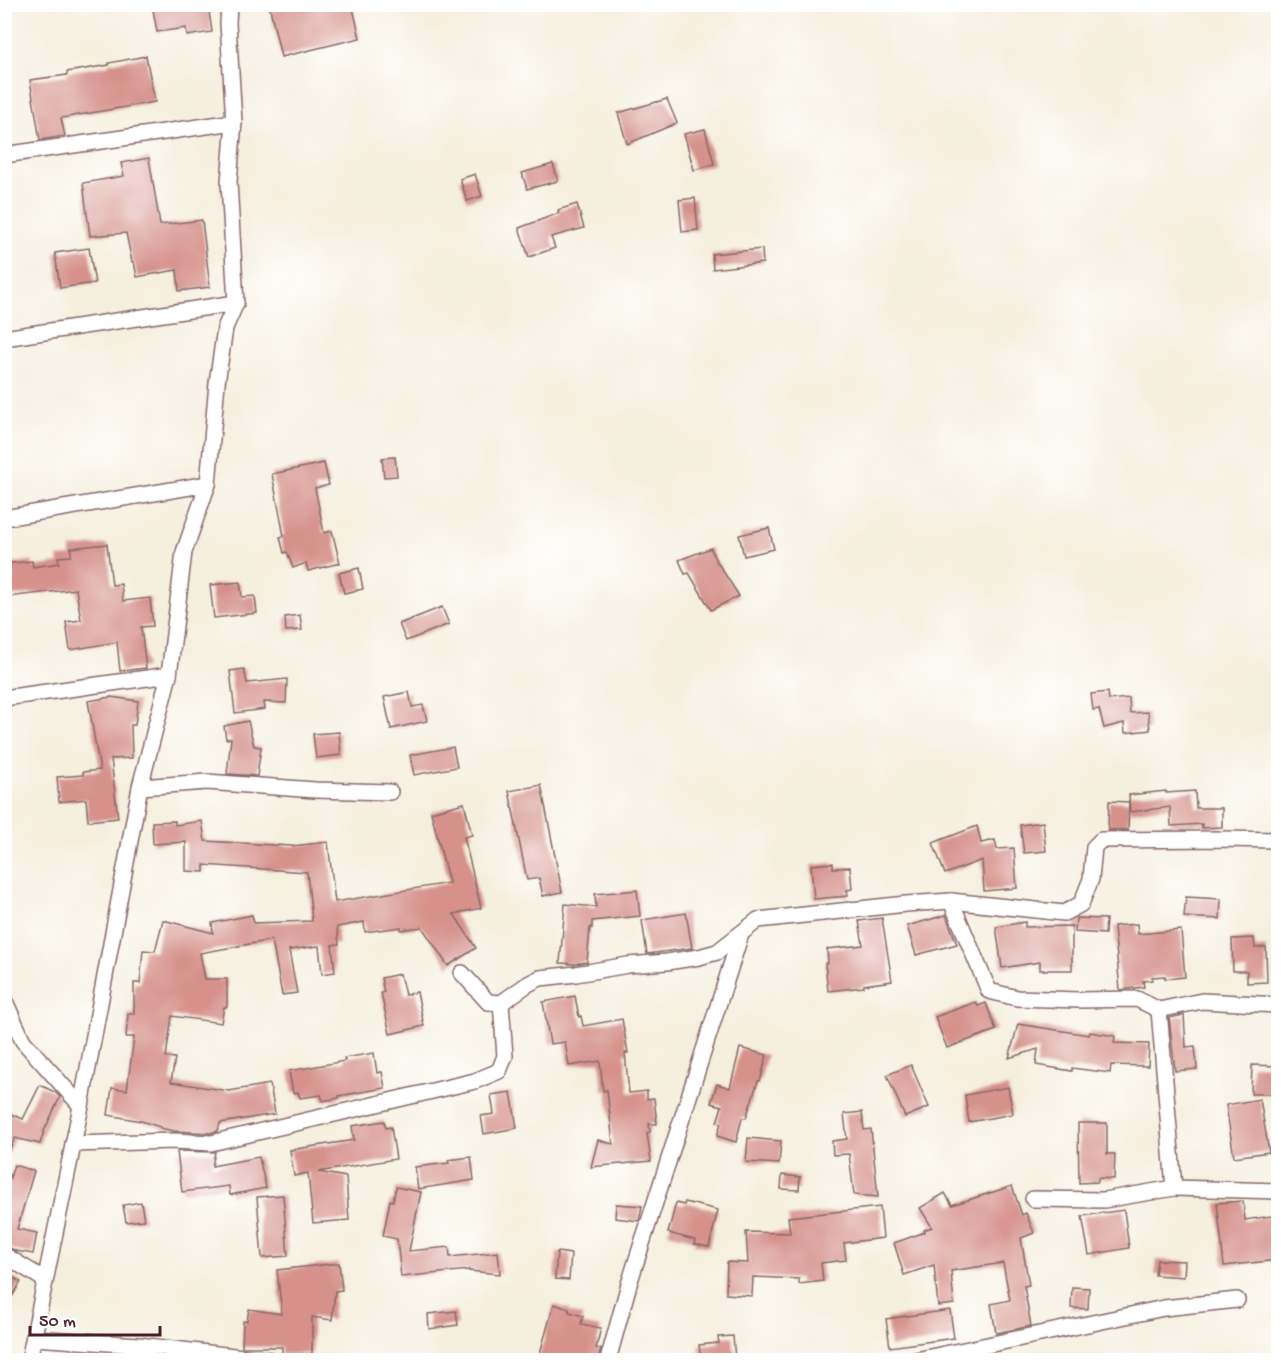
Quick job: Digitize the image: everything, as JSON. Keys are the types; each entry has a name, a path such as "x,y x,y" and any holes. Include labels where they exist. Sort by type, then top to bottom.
{"street":[{"path":"29,1360 81,1106 140,787 169,675 184,552 208,484 225,328 236,303 229,182 234,122 228,23 229,4"},
{"path":"4,155 234,122"},
{"path":"4,338 236,303"},
{"path":"4,518 208,484"},
{"path":"4,698 169,675"},
{"path":"140,787 207,782 315,790 390,792"},
{"path":"462,973 488,1002 501,1003 540,978 628,965 667,962 717,952 758,920 951,901 1064,913 1081,904 1091,879 1094,847 1101,840 1222,838 1278,840"},
{"path":"951,901 989,991 1017,998 1137,999 1159,1010 1202,1001 1278,1005"},
{"path":"608,1360 629,1284 741,934"},
{"path":"4,999 23,1041 81,1106"},
{"path":"73,1144 174,1140 211,1143 475,1081 499,1071 505,1056 501,1003"},
{"path":"1159,1010 1174,1188"},
{"path":"1033,1198 1104,1200 1174,1188 1278,1191"},
{"path":"4,1255 45,1280"},
{"path":"916,1360 1164,1308 1237,1300"},
{"path":"34,1338 139,1345 270,1360"}],"building":[{"path":"152,4 182,4 182,9 208,5 212,32 187,36 186,28 157,32"},
{"path":"269,4 352,4 360,38 281,57"},
{"path":"146,56 155,102 61,118 65,136 40,140 30,80 67,75 67,72"},
{"path":"667,99 677,123 627,144 618,113"},
{"path":"705,129 714,164 694,170 684,134"},
{"path":"149,158 160,225 202,220 210,287 179,291 177,270 137,277 126,233 90,236 83,183 124,176 121,163"},
{"path":"553,164 558,181 527,189 522,173"},
{"path":"475,174 482,196 467,201 460,179"},
{"path":"695,198 698,230 682,232 679,200"},
{"path":"577,204 584,228 551,237 555,248 529,257 519,228"},
{"path":"89,248 95,283 60,288 55,253"},
{"path":"762,249 763,263 713,269 712,254"},
{"path":"395,457 397,476 384,477 382,458"},
{"path":"324,463 329,485 315,488 324,533 332,531 340,563 308,571 306,563 293,568 287,552 284,553 280,537 284,536 272,474"},
{"path":"769,528 774,549 744,556 739,535"},
{"path":"107,544 112,585 121,584 123,601 150,598 153,626 141,627 146,668 120,671 117,642 70,650 66,622 81,620 76,589 7,597 4,564 32,561 33,567 59,563 58,557 71,556 71,548"},
{"path":"711,548 714,557 739,596 711,610 689,573 685,574 679,560"},
{"path":"359,568 363,589 344,593 339,573"},
{"path":"240,582 242,597 255,596 257,613 214,618 210,585"},
{"path":"442,607 449,624 406,641 399,624"},
{"path":"300,615 302,630 286,631 285,617"},
{"path":"244,669 247,683 287,679 286,703 264,702 265,709 235,713 230,671"},
{"path":"409,692 412,707 423,705 427,721 391,729 384,697"},
{"path":"1108,692 1109,700 1129,698 1130,713 1148,712 1150,730 1125,733 1124,723 1104,728 1099,709 1093,710 1091,694"},
{"path":"111,697 138,701 135,725 131,725 132,758 111,759 118,818 88,821 86,799 59,802 57,777 83,775 83,772 100,770 88,701"},
{"path":"248,721 254,746 261,747 257,776 227,774 231,738 226,739 224,726"},
{"path":"339,732 341,755 316,758 313,734"},
{"path":"453,747 457,767 414,775 410,755"},
{"path":"541,785 562,892 543,896 539,878 527,880 509,791"},
{"path":"1166,791 1166,793 1195,791 1196,808 1222,808 1222,827 1202,828 1202,824 1171,826 1170,807 1130,812 1129,795"},
{"path":"1109,801 1129,802 1128,830 1108,830"},
{"path":"464,803 472,835 464,837 481,908 454,914 476,948 448,966 422,927 401,930 401,927 365,932 364,922 337,927 339,944 332,945 335,972 322,974 319,946 289,950 297,993 282,995 272,940 200,953 205,979 227,979 227,1007 224,1007 221,1023 172,1016 166,1057 175,1058 171,1082 229,1091 270,1084 275,1114 220,1123 218,1131 210,1133 174,1131 141,1121 108,1115 112,1088 127,1090 134,1037 126,1037 128,1014 134,1014 134,983 140,983 143,950 155,951 163,920 213,933 212,923 252,915 254,923 312,921 307,872 204,865 204,872 186,871 186,842 153,844 152,822 175,821 175,825 202,821 205,841 292,846 328,842 335,902 449,883 431,812"},
{"path":"1043,822 1046,851 1024,853 1020,825"},
{"path":"977,826 981,843 995,840 997,849 1014,848 1017,888 984,891 982,860 945,874 933,843"},
{"path":"833,863 833,868 850,867 852,889 847,890 848,896 814,899 811,865"},
{"path":"637,890 640,916 592,921 587,962 560,963 565,904 596,907 595,894"},
{"path":"1186,897 1221,899 1220,919 1184,917"},
{"path":"686,913 692,948 647,954 642,920"},
{"path":"946,915 957,944 916,955 907,926"},
{"path":"882,918 892,981 828,991 825,963 828,963 827,949 863,945 859,921"},
{"path":"1076,918 1106,919 1105,934 1075,932"},
{"path":"1025,922 1025,927 1072,926 1072,970 1040,970 1040,962 1002,968 996,927"},
{"path":"1137,924 1138,934 1181,930 1185,977 1165,979 1165,976 1152,977 1152,980 1143,981 1144,987 1120,990 1114,926"},
{"path":"1254,938 1255,948 1266,947 1267,982 1247,983 1247,971 1233,971 1232,939"},
{"path":"400,974 405,995 417,992 424,1026 390,1034 381,993 384,992 381,978"},
{"path":"575,996 583,1026 622,1019 628,1053 625,1053 629,1093 647,1091 647,1099 654,1098 657,1124 649,1124 650,1132 647,1133 651,1161 591,1167 598,1140 613,1144 607,1090 603,1091 600,1061 569,1066 565,1042 550,1044 543,1002"},
{"path":"976,1002 978,1006 986,1003 996,1030 947,1048 935,1017"},
{"path":"1184,1015 1186,1047 1195,1046 1197,1069 1175,1071 1169,1018"},
{"path":"1018,1024 1089,1035 1090,1032 1115,1036 1114,1043 1149,1044 1148,1066 1111,1065 1110,1073 1072,1068 1072,1071 1036,1065 1038,1049 1009,1058"},
{"path":"740,1048 767,1055 746,1118 742,1118 736,1142 717,1136 721,1123 717,1122 722,1106 711,1103 717,1084 730,1088"},
{"path":"374,1053 377,1073 382,1072 385,1088 323,1101 321,1095 300,1098 298,1092 293,1093 289,1071 345,1061 344,1058"},
{"path":"911,1065 929,1107 905,1117 887,1075"},
{"path":"1252,1065 1278,1066 1278,1094 1251,1094"},
{"path":"40,1085 60,1097 40,1144 15,1138 4,1162 4,1111 23,1119"},
{"path":"1008,1087 1013,1114 969,1122 965,1095"},
{"path":"511,1092 517,1128 484,1134 481,1116 494,1114 491,1095"},
{"path":"1260,1099 1269,1152 1234,1157 1226,1105"},
{"path":"862,1112 864,1130 871,1129 878,1197 854,1195 849,1154 833,1155 832,1141 847,1139 844,1114"},
{"path":"384,1121 386,1128 391,1127 396,1159 318,1172 346,1177 349,1220 313,1223 308,1173 294,1176 290,1150 354,1140 352,1126"},
{"path":"1078,1123 1107,1123 1107,1154 1115,1154 1114,1179 1098,1178 1098,1182 1079,1183"},
{"path":"748,1138 781,1141 779,1164 746,1162"},
{"path":"177,1151 215,1152 212,1166 259,1157 266,1188 230,1195 229,1186 182,1192"},
{"path":"471,1157 474,1180 418,1189 415,1167 449,1163 448,1160"},
{"path":"14,1165 34,1171 17,1229 37,1233 33,1254 16,1251 4,1245 4,1196"},
{"path":"782,1175 800,1177 799,1190 781,1189"},
{"path":"1012,1186 1022,1215 1026,1213 1034,1233 1021,1238 1029,1285 1024,1286 1031,1326 996,1333 991,1304 1010,1300 1003,1263 951,1271 954,1304 938,1306 934,1265 904,1275 894,1243 925,1232 924,1230 932,1227 920,1208 945,1193 952,1205"},
{"path":"396,1187 421,1192 409,1251 449,1247 450,1257 498,1252 500,1274 469,1270 401,1277 397,1239 383,1236 390,1200 393,1201"},
{"path":"283,1195 288,1256 262,1258 257,1197"},
{"path":"1243,1201 1245,1220 1278,1215 1278,1260 1224,1266 1217,1203"},
{"path":"141,1202 144,1220 126,1222 123,1205"},
{"path":"685,1202 718,1210 709,1247 694,1244 695,1240 668,1233 676,1203 684,1205"},
{"path":"616,1204 642,1206 639,1221 615,1218"},
{"path":"880,1207 883,1238 844,1243 846,1260 821,1263 823,1281 799,1284 799,1279 753,1277 752,1296 726,1294 727,1262 748,1263 746,1232 790,1233 788,1217"},
{"path":"1124,1210 1129,1248 1089,1255 1082,1216"},
{"path":"557,1252 571,1254 569,1280 555,1279"},
{"path":"1157,1260 1185,1261 1184,1277 1155,1275"},
{"path":"339,1263 342,1290 335,1291 332,1320 312,1317 312,1354 282,1354 282,1347 242,1347 243,1321 247,1321 249,1309 282,1314 277,1270"},
{"path":"4,1273 21,1282 4,1310"},
{"path":"1072,1287 1089,1288 1088,1309 1071,1308"},
{"path":"554,1304 583,1316 581,1324 601,1328 596,1348 601,1349 598,1360 538,1360"},
{"path":"950,1310 954,1338 890,1347 886,1319"},
{"path":"456,1311 458,1325 429,1329 428,1314"},
{"path":"733,1336 735,1359 701,1360 699,1345 719,1343 718,1337"}]}
